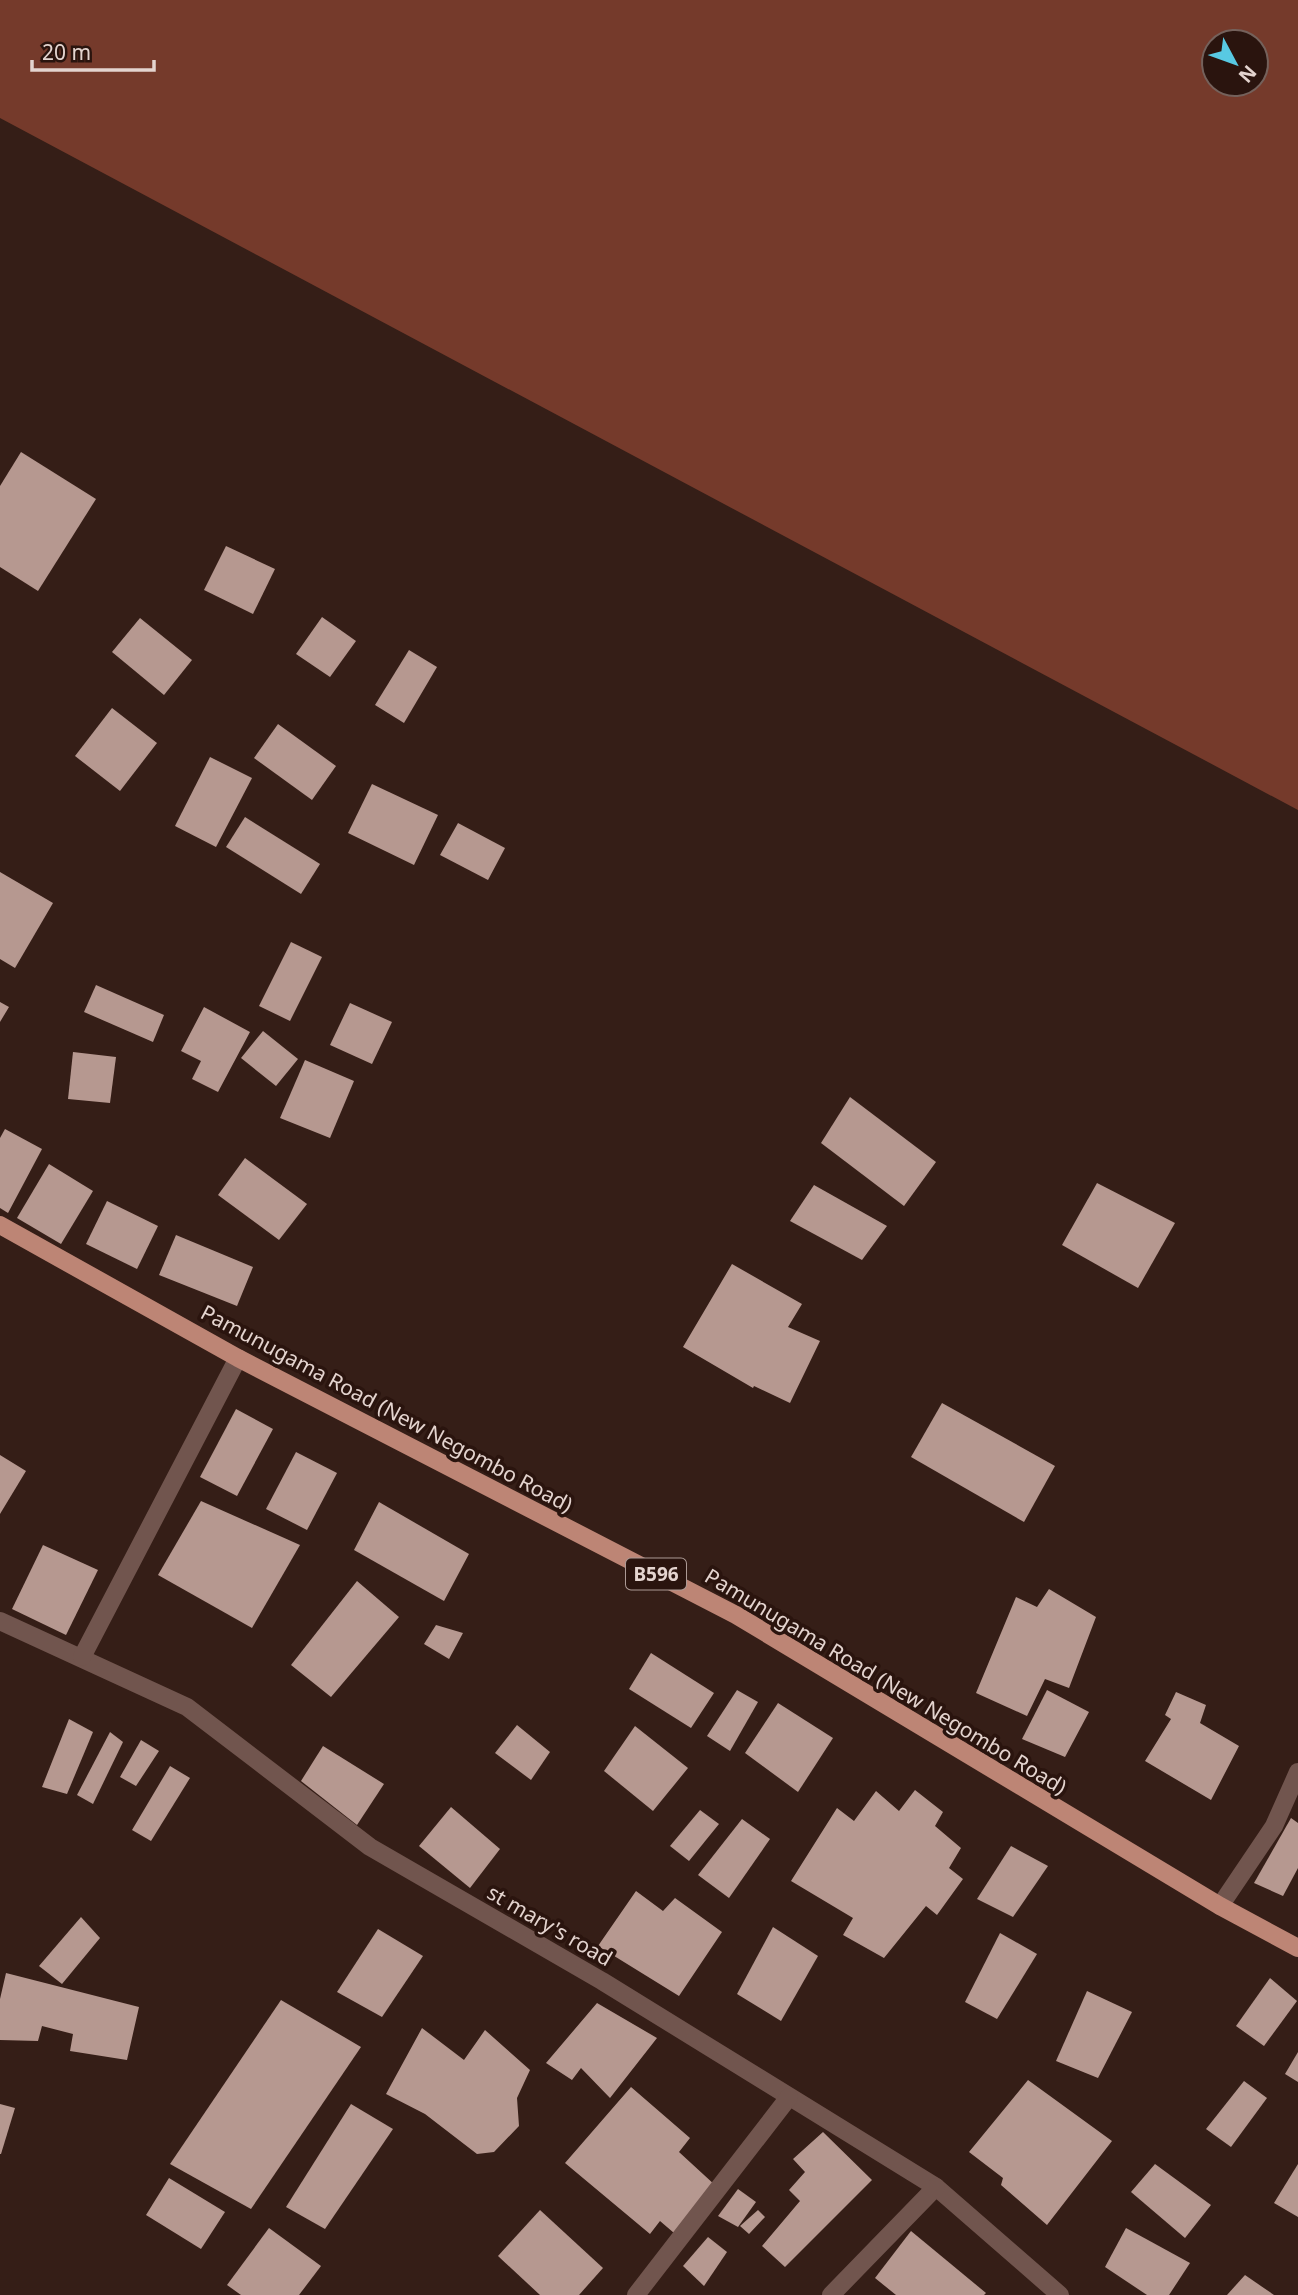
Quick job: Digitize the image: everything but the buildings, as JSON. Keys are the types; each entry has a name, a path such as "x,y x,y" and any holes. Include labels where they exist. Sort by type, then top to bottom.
{"main road":[{"name":"Pamunugama Road (New Negombo Road)","path":"0,1225 238,1358 736,1615 1220,1906 1298,1948"}],"street":[{"path":"82,1657 238,1358"},
{"name":"st mary's road","path":"0,1621 187,1707 370,1847 602,1981 936,2187 1060,2295"},
{"path":"1220,1906 1274,1826 1298,1772"},
{"path":"636,2295 789,2097"},
{"path":"831,2295 936,2187"}],"shaded area":[{"path":"0,0 1298,0 1298,810 0,118"}]}
